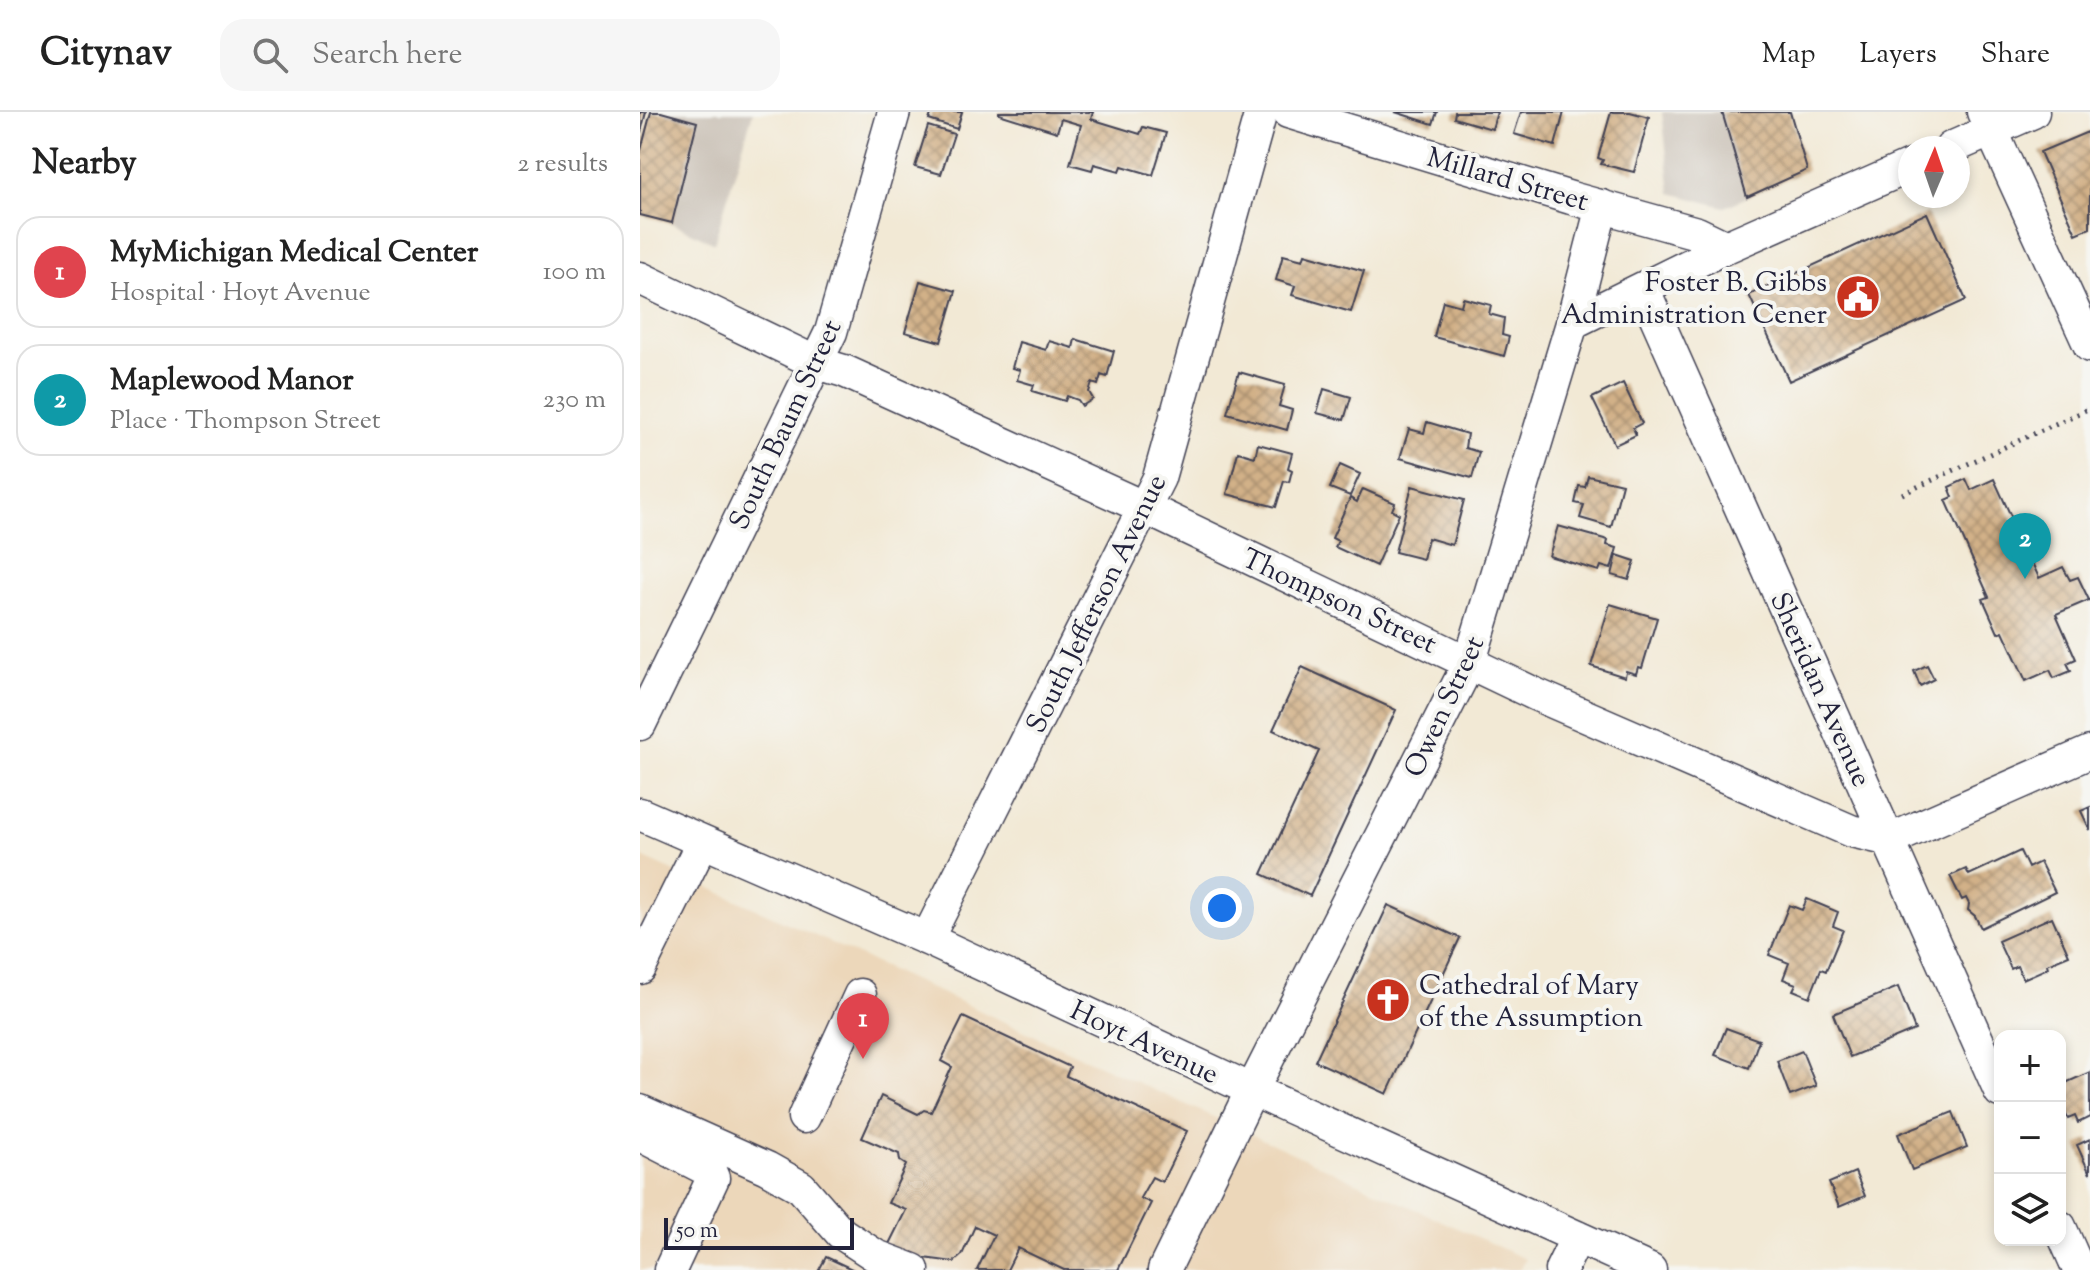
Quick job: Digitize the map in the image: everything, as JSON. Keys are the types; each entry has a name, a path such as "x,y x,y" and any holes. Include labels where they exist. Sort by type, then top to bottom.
{"street":[{"name":"South Baum Street","path":"640,724 649,684 831,332 894,112"},
{"name":"South Jefferson Avenue","path":"927,939 1159,478 1261,112"},
{"name":"Millard Street","path":"1288,112 1697,233 1726,247"},
{"path":"1967,136 1987,121 2033,112"},
{"path":"1987,121 2090,346"},
{"path":"1572,323 1726,247 1898,171"},
{"name":"Owen Street","path":"1164,1270 1470,661 1572,323 1602,206"},
{"name":"Thompson Street","path":"640,278 817,363 844,371 1145,508 1537,695 1851,831 1890,840"},
{"name":"Sheridan Avenue","path":"1643,288 1994,1077"},
{"path":"1890,840 2090,752"},
{"name":"Hoyt Avenue","path":"640,814 927,939 1650,1270"},
{"path":"640,968 702,843"},
{"path":"804,1117 860,995"},
{"path":"640,1111 767,1168 801,1187 841,1233 876,1256 913,1270"},
{"path":"640,1135 710,1171 713,1178 670,1270"},
{"path":"1561,1270 1577,1237"},
{"path":"2066,1241 2079,1270"}],"path":[{"path":"1902,494 2090,408"}],"shaded area":[{"path":"661,112 753,112 714,243 672,223 697,122"},
{"path":"1662,112 1722,112 1747,197 1725,207 1671,193"},
{"path":"640,856 1525,1259 1519,1270 640,1270"}],"building":[{"path":"640,112 646,112 641,132 640,132"},
{"path":"651,112 697,122 672,223 640,215 640,154"},
{"path":"932,112 962,112 957,129 929,120"},
{"path":"999,112 1093,112 1091,119 1140,134 1143,127 1166,133 1153,175 1122,166 1120,171 1094,164 1092,170 1070,164 1081,125 1061,119 1057,132"},
{"path":"1395,112 1437,112 1433,124"},
{"path":"1455,112 1497,112 1492,129 1454,118"},
{"path":"1521,112 1564,112 1555,146 1514,134"},
{"path":"1611,112 1630,112 1649,117 1634,172 1601,164 1603,160 1598,158"},
{"path":"1722,112 1790,112 1807,170 1747,197"},
{"path":"928,126 954,134 941,174 915,167"},
{"path":"2090,131 2090,228 2076,234 2040,152"},
{"name":"Foster B. Gibbs Administration Cener","path":"1927,213 1966,300 1789,381 1749,295"},
{"path":"1305,254 1364,271 1351,312 1292,295 1295,286 1276,280 1283,255 1303,260"},
{"path":"920,281 956,291 941,342 905,332"},
{"path":"1463,298 1491,305 1489,314 1504,318 1502,335 1509,337 1504,356 1434,337 1443,301 1461,306"},
{"path":"1075,339 1114,351 1107,377 1101,375 1098,385 1092,383 1089,392 1093,399 1082,406 1078,400 1067,396 1065,401 1032,391 1034,385 1017,380 1020,370 1012,368 1019,342 1046,350 1049,341 1073,348"},
{"path":"1239,372 1285,385 1279,406 1292,410 1287,430 1227,413"},
{"path":"1623,383 1642,423 1633,428 1636,435 1615,445 1592,398"},
{"path":"1324,389 1351,397 1344,420 1317,413"},
{"path":"1427,422 1467,434 1465,448 1479,452 1472,478 1400,458 1409,429 1424,433"},
{"path":"1258,444 1292,453 1288,468 1292,470 1289,482 1284,481 1276,507 1227,494 1238,452 1255,457"},
{"path":"1340,465 1360,474 1350,496 1330,488"},
{"path":"1588,476 1622,484 1611,527 1580,518 1584,505 1575,503 1579,486 1585,487"},
{"path":"1966,479 1971,490 1994,479 2039,578 2063,567 2070,580 2078,577 2089,600 2056,614 2076,659 2067,663 2071,671 2054,678 2050,670 2026,681 2003,631 1998,633 1983,599 1989,597 1946,500 1953,497 1949,487"},
{"path":"1412,486 1464,500 1452,545 1428,538 1423,559 1395,552"},
{"path":"1363,489 1395,503 1392,510 1399,514 1376,566 1335,547 1338,541 1332,538 1350,498 1357,502"},
{"path":"1558,526 1608,540 1607,545 1617,548 1611,569 1601,566 1599,571 1549,556"},
{"path":"1617,555 1635,561 1629,580 1612,575"},
{"path":"1610,604 1657,618 1642,668 1638,667 1636,674 1626,671 1625,677 1591,666"},
{"path":"1927,665 1934,679 1920,686 1914,671"},
{"path":"1302,667 1396,710 1310,896 1262,874 1319,751 1273,730"},
{"path":"2090,807 2090,830 2081,811"},
{"path":"2020,851 2028,868 2040,862 2055,892 1981,928 1968,910 1966,898 1962,900 1950,876 1966,869 1969,875"},
{"path":"1807,899 1838,912 1833,926 1843,930 1826,971 1821,969 1810,997 1793,990 1796,984 1783,979 1789,963 1769,955 1789,905 1802,910"},
{"name":"Cathedral of Mary of the Assumption","path":"1388,905 1460,938 1387,1094 1315,1061"},
{"path":"2052,917 2069,955 2023,979 2017,966 2011,969 1998,941"},
{"path":"1898,987 1915,1030 1850,1057 1833,1014"},
{"path":"963,1017 1070,1067 1066,1076 1187,1131 1162,1182 1152,1177 1140,1198 1151,1203 1118,1270 1064,1270 1018,1248 1007,1270 977,1270 994,1235 975,1226 962,1255 954,1262 894,1254 889,1244 906,1210 888,1203 906,1165 900,1161 899,1154 862,1138 881,1096 918,1114 924,1110 931,1112 952,1067 941,1061"},
{"path":"1726,1028 1759,1040 1749,1068 1715,1055"},
{"path":"1802,1051 1816,1086 1790,1096 1777,1061"},
{"path":"2090,1072 2090,1117 2078,1123 2075,1116 2068,1119 2066,1115 2066,1083"},
{"path":"1953,1112 1967,1147 1912,1170 1898,1134"},
{"path":"2090,1139 2090,1174 2077,1145"},
{"path":"1855,1172 1865,1196 1839,1207 1829,1183"},
{"path":"826,1257 854,1270 819,1270"}],"place":[{"name":"Foster B. Gibbs Administration Cener","path":"1858,297"},
{"name":"Maplewood Manor","path":"2025,579"},
{"name":"Cathedral of Mary of the Assumption","path":"1388,1000"},
{"name":"MyMichigan Medical Center","path":"863,1059"}]}
